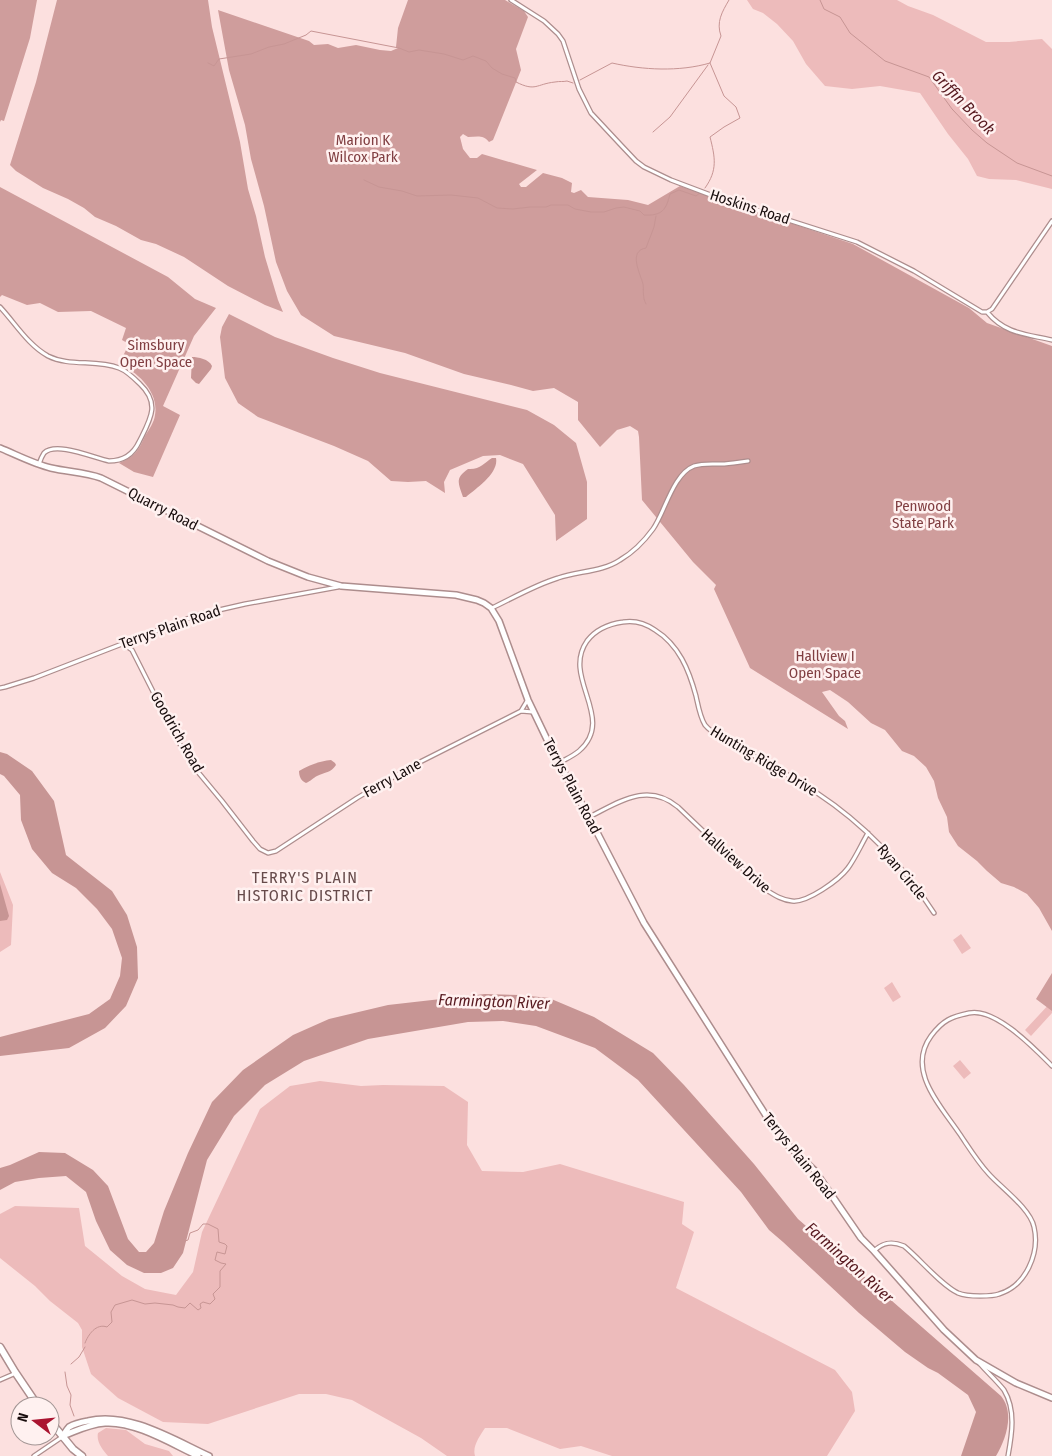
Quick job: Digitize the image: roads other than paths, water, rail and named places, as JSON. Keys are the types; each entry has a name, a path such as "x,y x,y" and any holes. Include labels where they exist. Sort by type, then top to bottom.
{"highway":[{"path":"0,1347 31,1396"},
{"path":"60,1434 73,1449 82,1456"}],"street":[{"name":"Hoskins Road","path":"511,0 544,21 558,34 563,41 579,89 591,113 636,161 648,170 716,197 857,242 914,271 982,312 987,312 1001,326 1052,340"},
{"path":"987,312 994,306 1052,221"},
{"path":"0,307 32,343 47,355 63,361 118,367 132,376 147,390 150,396 152,413 149,421 136,448 127,457 109,461 61,448 44,453 39,464"},
{"name":"Quarry Road","path":"0,448 39,464 101,478 268,561 308,577 341,586"},
{"path":"491,608 547,581 610,566 633,550 653,529 670,492 687,470 695,466 748,461"},
{"path":"322,590 323,581"},
{"name":"Terrys Plain Road","path":"0,688 34,678 197,615 244,604 341,586 456,595 484,603 491,608 498,621 528,700 644,923 772,1125 787,1144 815,1171 862,1238 944,1330 976,1360 1016,1383 1052,1398"},
{"name":"Hunting Ridge Drive","path":"560,763 580,751 591,733 592,711 580,668 581,656 585,645 593,634 602,628 624,622 638,622 664,636 681,656 692,681 703,720 710,730 817,793 839,808 868,833"},
{"name":"Goodrich Road","path":"132,640 132,650 178,741 193,766 253,841 260,849 268,853"},
{"path":"122,644 132,650"},
{"path":"528,700 521,711 534,712"},
{"name":"Ferry Lane","path":"268,853 276,851 388,780 521,711"},
{"name":"Hallview Drive","path":"589,818 633,796 651,795 663,797 678,806 764,888 778,897 794,901 801,901 818,892 847,870 868,833"},
{"name":"Ryan Circle","path":"868,833 904,870 934,913"},
{"path":"874,1251 881,1244 899,1244 911,1252 950,1288 971,1296 998,1295 1011,1289 1019,1281 1032,1262 1036,1245 1034,1225 1023,1207 988,1173 932,1093 923,1075 923,1053 929,1040 944,1021 951,1017 972,1012 990,1016 1014,1031 1052,1066"},
{"path":"976,1360 1004,1391 1012,1411 1008,1456"},
{"path":"0,1380 16,1373"},
{"path":"34,1456 62,1436 69,1428 82,1422 114,1418 135,1423 210,1456"},
{"path":"62,1436 92,1425 103,1423 122,1424 145,1431 198,1456"}],"water":[{"path":"192,357 206,360 212,366 199,384 191,378"},
{"path":"492,458 496,458 496,464 491,475 466,497 463,497 459,484 461,475 468,469 479,467"},
{"path":"0,752 7,754 32,771 54,801 66,855 112,891 127,915 137,947 138,978 126,1006 105,1028 69,1048 0,1056 0,1037 89,1014 110,999 120,976 122,958 112,929 97,909 76,888 52,873 32,849 21,820 20,795 4,776 0,774"},
{"path":"331,760 336,765 334,768 306,783 299,775 299,771 307,767"},
{"path":"0,884 9,916 7,920 0,921"},
{"name":"Farmington River","path":"485,994 549,998 594,1017 653,1053 754,1164 798,1219 1001,1396 1008,1410 1008,1426 996,1456 961,1456 976,1412 968,1395 905,1352 859,1313 769,1230 741,1192 638,1080 595,1048 536,1026 503,1021 468,1022 368,1039 304,1061 265,1085 234,1116 207,1160 183,1253 173,1268 161,1273 144,1273 127,1265 110,1250 96,1221 86,1192 66,1176 15,1182 0,1190 0,1168 39,1152 65,1153 93,1170 108,1186 128,1239 139,1252 146,1252 154,1243 164,1211 212,1102 243,1070 293,1035 329,1019 388,1005"}],"waterway":[{"path":"580,80 612,63 661,69 686,68 710,63 721,36 720,17 729,0"},
{"name":"Griffin Brook","path":"820,0 824,9 840,17 850,33 885,61 929,77 952,109 987,143 1017,163 1052,176"},
{"path":"208,63 214,66 219,59 251,54 284,44 311,31 399,48 409,52 419,50 444,54 463,60 473,56 486,61 492,68 502,74 515,78 516,82 532,87 567,81 573,83"},
{"path":"705,188 714,169 710,137 740,118 736,107 724,96 710,63"},
{"path":"653,132 670,117 708,65"},
{"path":"364,180 379,187 417,196 451,195 478,198 497,208 513,209 568,205 575,209 604,212 624,207 640,211 644,215 662,211 667,204 670,194 679,190 696,196 700,193"},
{"path":"646,304 636,258 638,253 646,248 656,216"},
{"path":"85,1343 93,1330 103,1326 107,1327 112,1322 111,1312 115,1305 132,1300 145,1304 155,1303 185,1308 190,1303 198,1310 203,1302 210,1304 215,1299 213,1294 220,1287 220,1271 226,1264 215,1260 217,1252 225,1254 227,1246 219,1242 218,1229 208,1224 203,1224 198,1230 190,1233 188,1240 185,1241"},
{"path":"71,1364 79,1357 85,1347"},
{"path":"65,1372 67,1386 71,1395 70,1405 74,1416"}],"district":[{"name":"TERRY'S PLAIN HISTORIC DISTRICT","path":"305,886"}],"park label":[{"name":"Marion K Wilcox Park","path":"363,148"},
{"name":"Simsbury Open Space","path":"156,354"},
{"name":"Penwood State Park","path":"923,514"},
{"name":"Hallview I Open Space","path":"825,664"}]}
